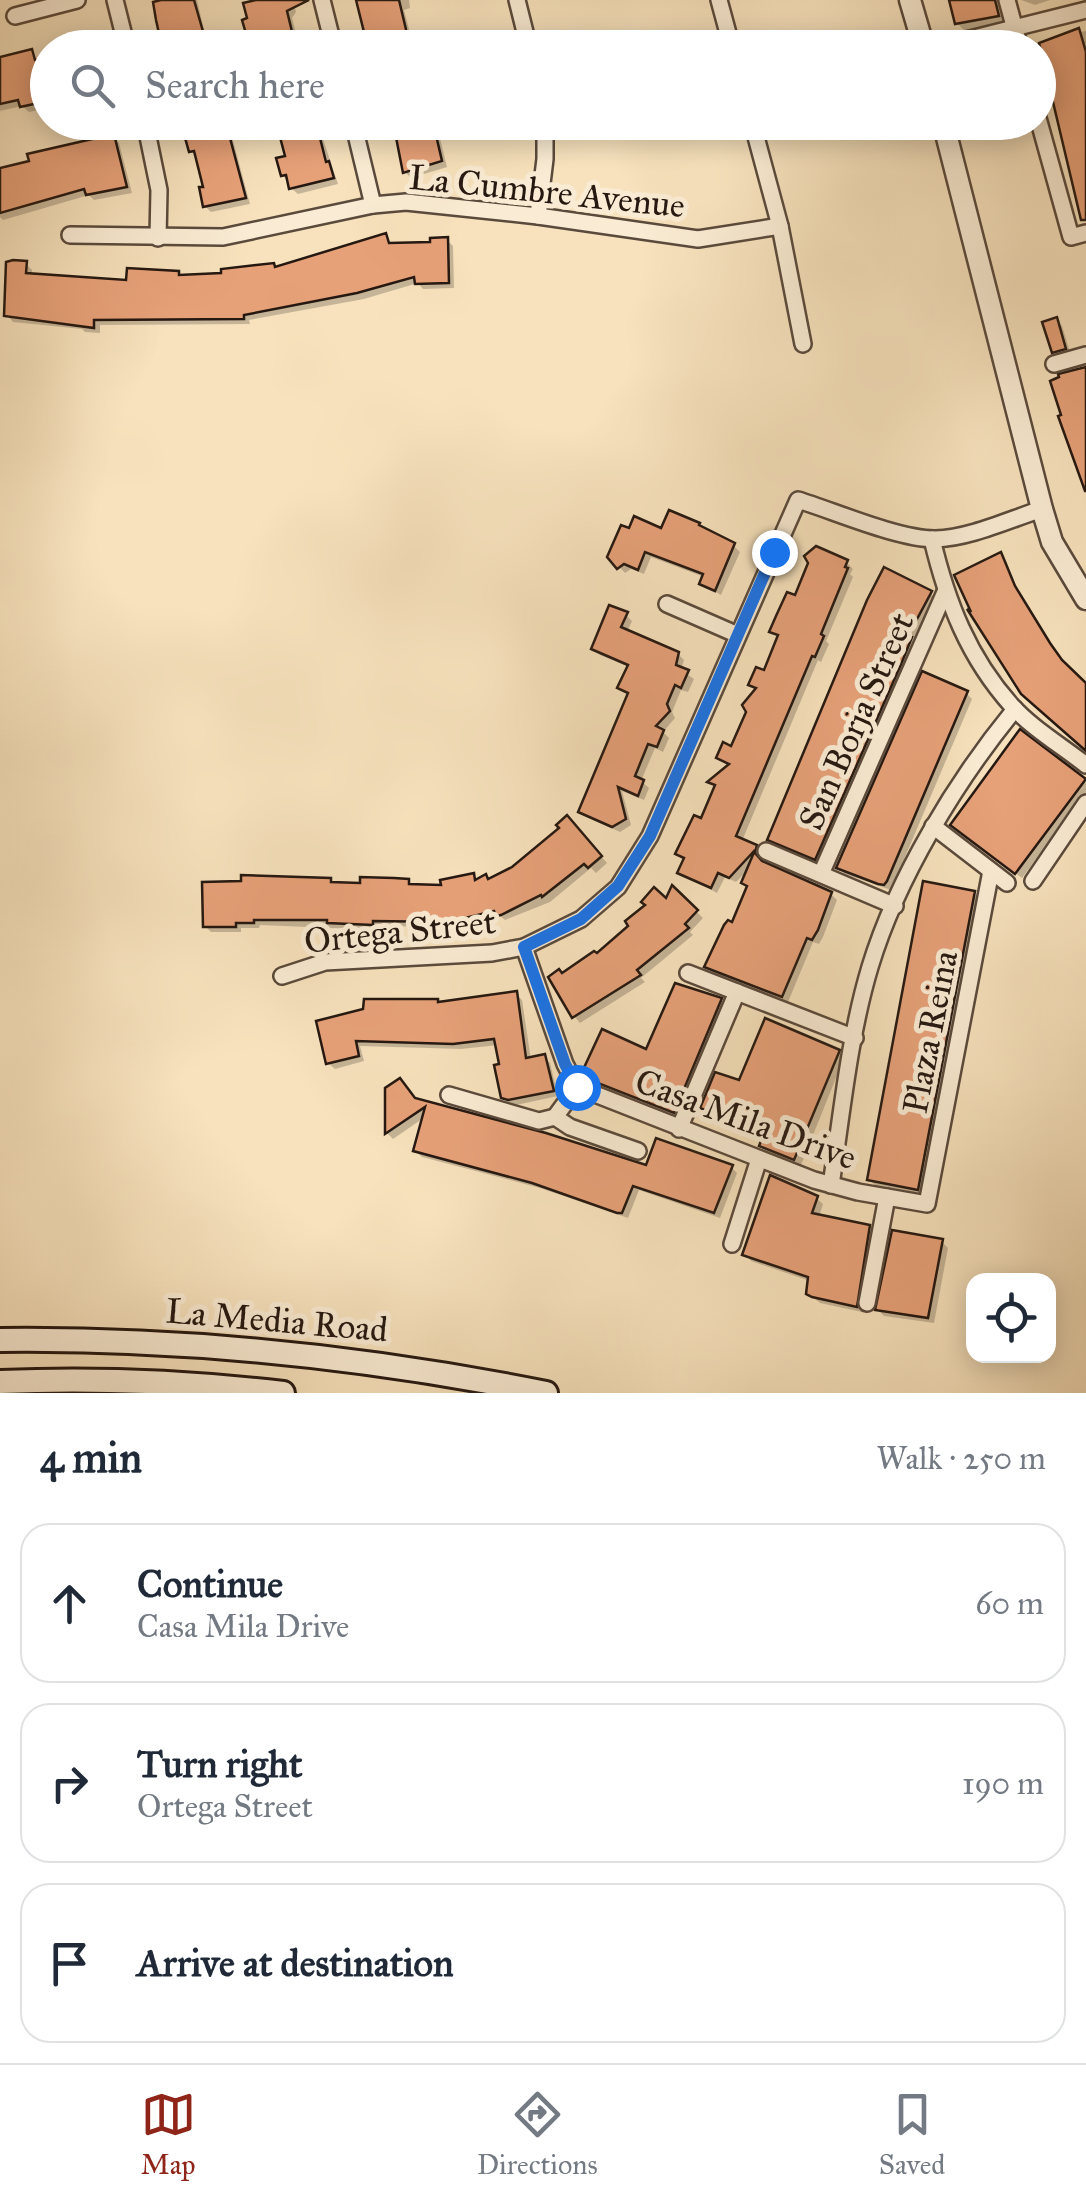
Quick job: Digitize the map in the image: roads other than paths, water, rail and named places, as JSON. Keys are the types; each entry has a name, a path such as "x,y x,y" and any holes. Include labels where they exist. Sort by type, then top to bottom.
{"main road":[{"name":"La Media Road","path":"0,1340 69,1339 250,1348 399,1366 546,1393"},
{"name":"La Media Road","path":"0,1382 161,1383 283,1393"}],"street":[{"path":"14,16 77,0"},
{"path":"115,0 122,30"},
{"path":"322,0 330,30"},
{"path":"517,0 524,30"},
{"path":"720,0 728,30"},
{"path":"910,0 919,30"},
{"path":"1007,0 1014,28"},
{"path":"1006,30 1084,11 1086,29"},
{"path":"149,140 159,190 158,238"},
{"path":"357,140 373,205"},
{"path":"538,216 544,140"},
{"path":"757,140 780,226 803,344"},
{"path":"948,140 1042,509 1052,542 1086,599"},
{"path":"1046,140 1078,235"},
{"name":"La Cumbre Avenue","path":"70,235 158,238 243,234 373,205 440,204 698,239 780,226"},
{"path":"1054,364 1086,355"},
{"name":"Ortega Street","path":"282,976 325,962 492,953 524,947 581,919 618,886 650,836 798,500 932,539"},
{"path":"1042,509 971,532 932,539 945,592 962,634 989,677 1015,709 1086,765"},
{"name":"San Borja Street","path":"821,874 945,592"},
{"path":"668,604 738,635"},
{"path":"830,1185 870,964 934,826 976,756 1015,709"},
{"path":"1033,881 1086,803"},
{"path":"934,826 1007,883"},
{"path":"766,850 895,906"},
{"name":"Plaza Reina","path":"927,1204 992,871"},
{"path":"450,1095 539,1121 555,1117 577,1087 565,1064 524,947"},
{"path":"688,974 855,1038"},
{"path":"679,1129 737,992"},
{"name":"Casa Mila Drive","path":"577,1087 830,1185 927,1204"},
{"path":"555,1117 570,1128 638,1151"},
{"path":"732,1244 758,1159"},
{"path":"867,1302 886,1197"}]}
